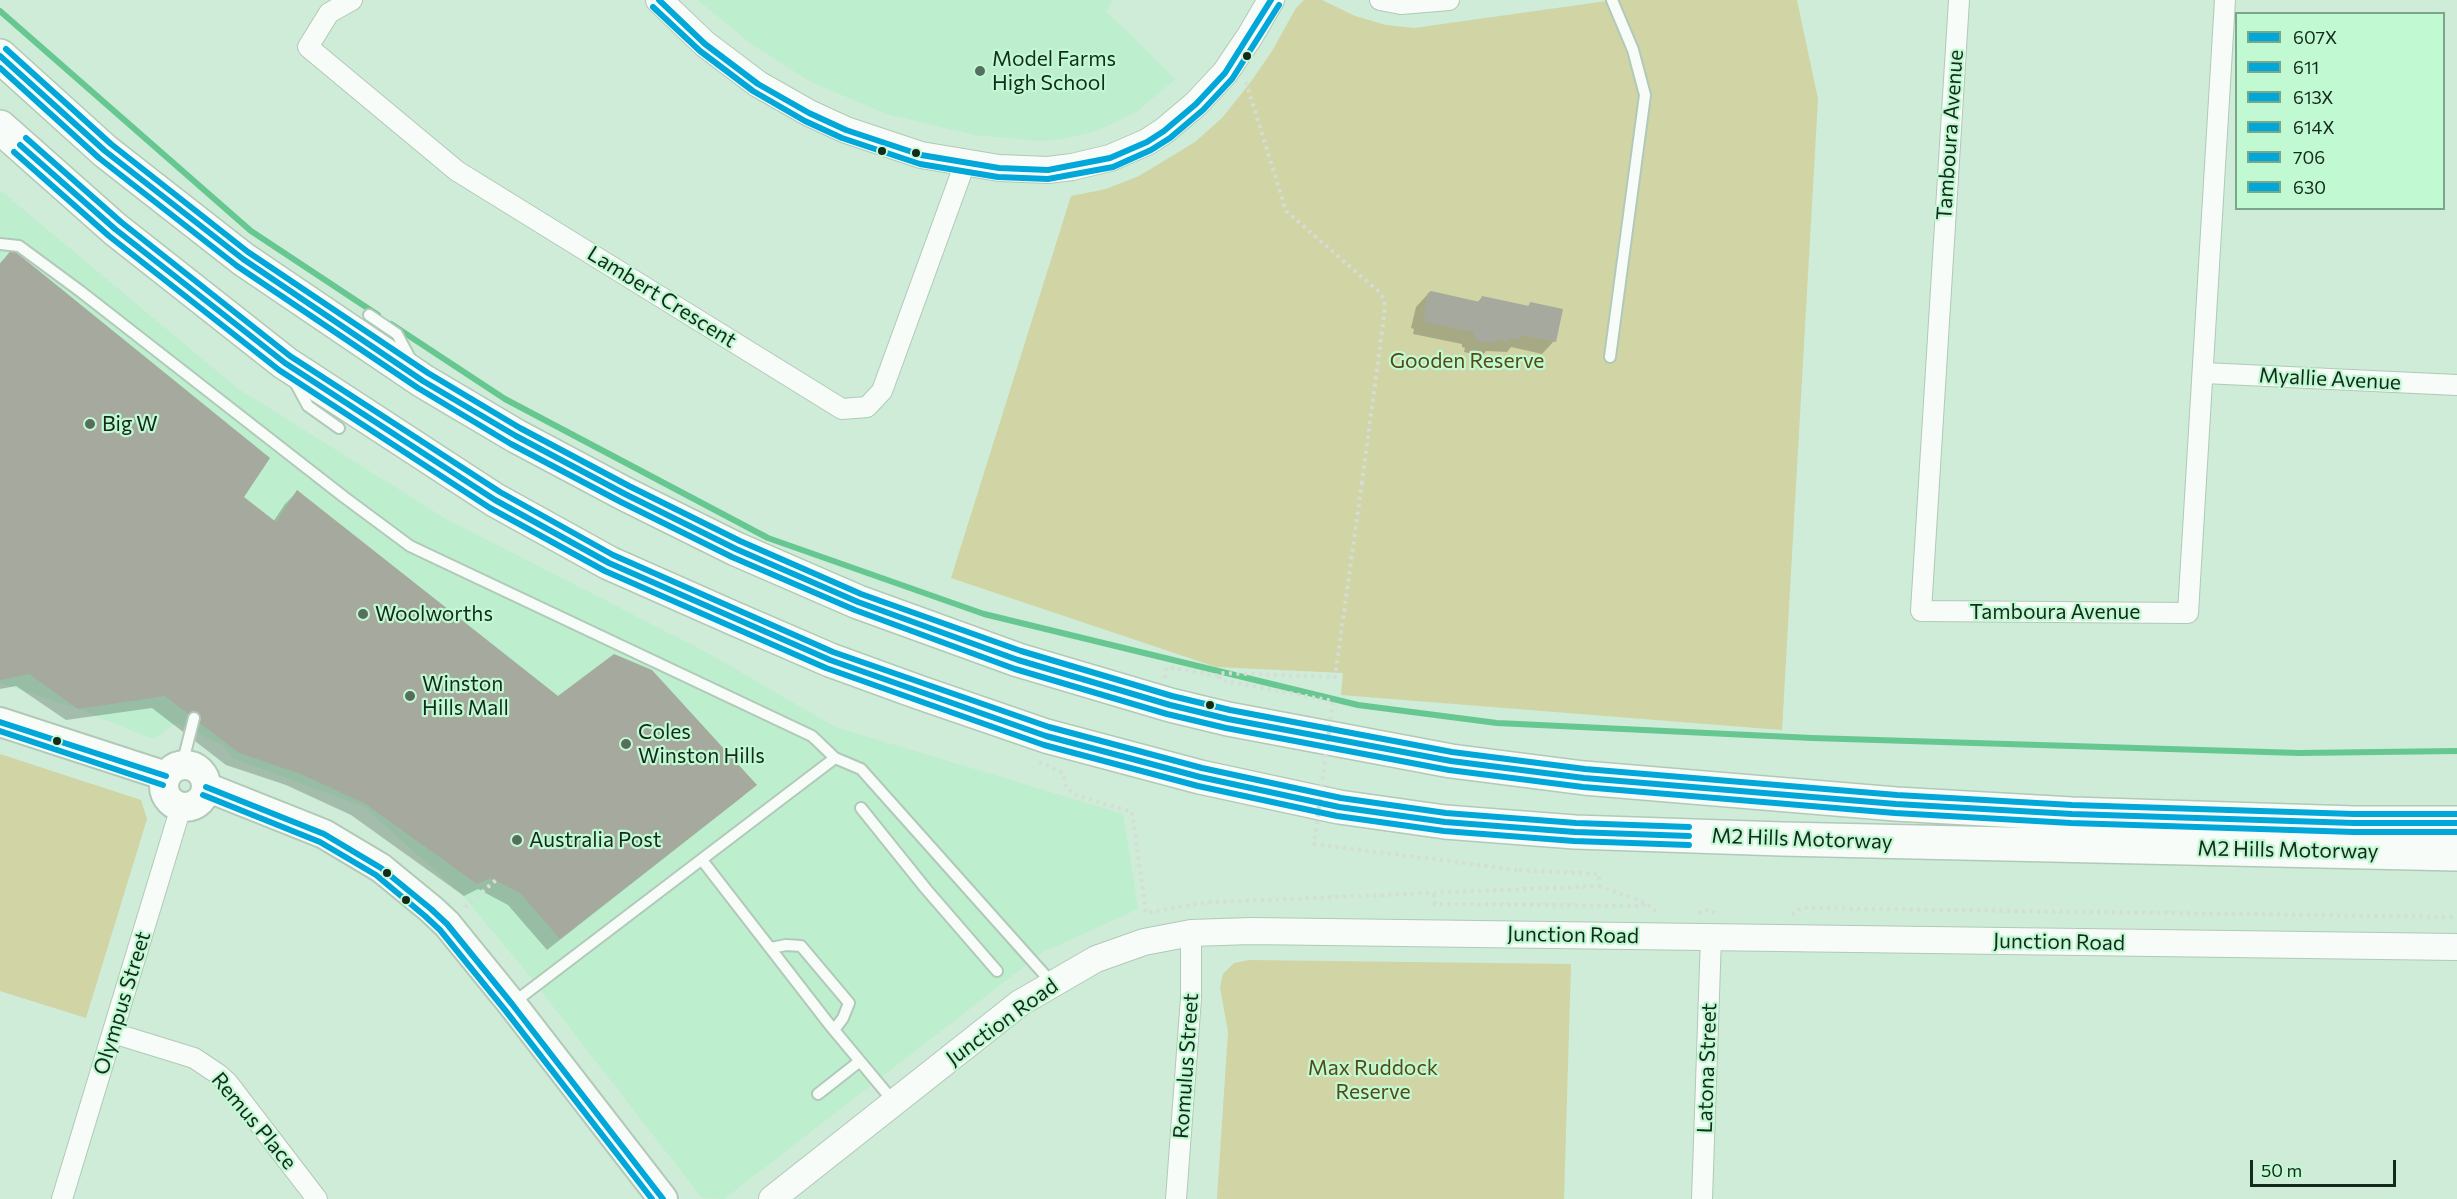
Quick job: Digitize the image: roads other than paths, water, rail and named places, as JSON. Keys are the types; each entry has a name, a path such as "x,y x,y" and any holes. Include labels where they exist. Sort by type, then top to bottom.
{"highway":[{"name":"M2 Hills Motorway","path":"0,56 105,151 243,259 423,381 516,435 635,499 736,549 858,602 1018,660 1170,705 1228,719 1451,761 1584,778 1744,792 2072,814 2457,824"},
{"name":"M2 Hills Motorway","path":"0,127 115,229 285,363 495,500 619,568 830,660 1046,736 1200,777 1339,807 1444,822 1575,832 1806,840 2457,854"}],"main road":[{"path":"0,722 174,770 196,768 202,773 206,787 205,795 193,806 181,807 166,796 164,788 174,770"},
{"path":"206,787 315,830 381,868 447,924 663,1199"}],"street":[{"name":"Lambert Crescent","path":"352,0 329,13 308,47 457,171 842,409 867,407 882,391 965,163"},
{"path":"659,0 705,44 748,77 782,99 846,130 921,155 1024,170 1072,167 1110,158 1147,142 1180,119 1209,91 1238,55 1270,0"},
{"path":"1380,0 1401,4 1449,0"},
{"name":"Tamboura Avenue","path":"1959,0 1921,611 2188,613 2225,0"},
{"name":"Myallie Avenue","path":"2204,373 2457,385"},
{"name":"Olympus Street","path":"62,1199 181,807"},
{"name":"Junction Road","path":"772,1199 1020,1003 1096,959 1144,942 1191,933 1720,928 2457,947"},
{"name":"Latona Street","path":"1702,1199 1720,928"},
{"name":"Romulus Street","path":"1176,1199 1191,998 1191,933"},
{"name":"Remus Place","path":"113,1033 194,1058 218,1074 228,1083 317,1199"}],"lane":[{"path":"1610,357 1644,95 1633,50 1612,0"},
{"path":"0,244 19,246 45,265 410,546 812,736 835,758 861,769 1052,983"},
{"path":"369,315 397,334 423,381"},
{"path":"285,363 308,406 339,428"},
{"path":"174,770 194,718"},
{"path":"512,1004 835,758"},
{"path":"861,808 940,905 998,971"},
{"path":"702,861 834,1030 895,1102"},
{"path":"771,948 786,945 801,946 849,1003 843,1018 834,1030"},
{"path":"818,1094 861,1061"}],"waterway":[{"path":"0,11 251,231 378,315"},
{"path":"391,324 505,399 768,538 984,614 1358,705 1497,723 1812,738 2299,753 2457,751"}],"place":[{"name":"Model Farms High School","path":"980,71"},
{"name":"Big W","path":"90,424"},
{"name":"Woolworths","path":"363,614"},
{"name":"Winston Hills Mall","path":"410,696"},
{"name":"Coles Winston Hills","path":"626,744"},
{"name":"Australia Post","path":"517,840"}],"park label":[{"name":"Gooden Reserve","path":"1467,361"},
{"name":"Max Ruddock Reserve","path":"1373,1080"}]}
